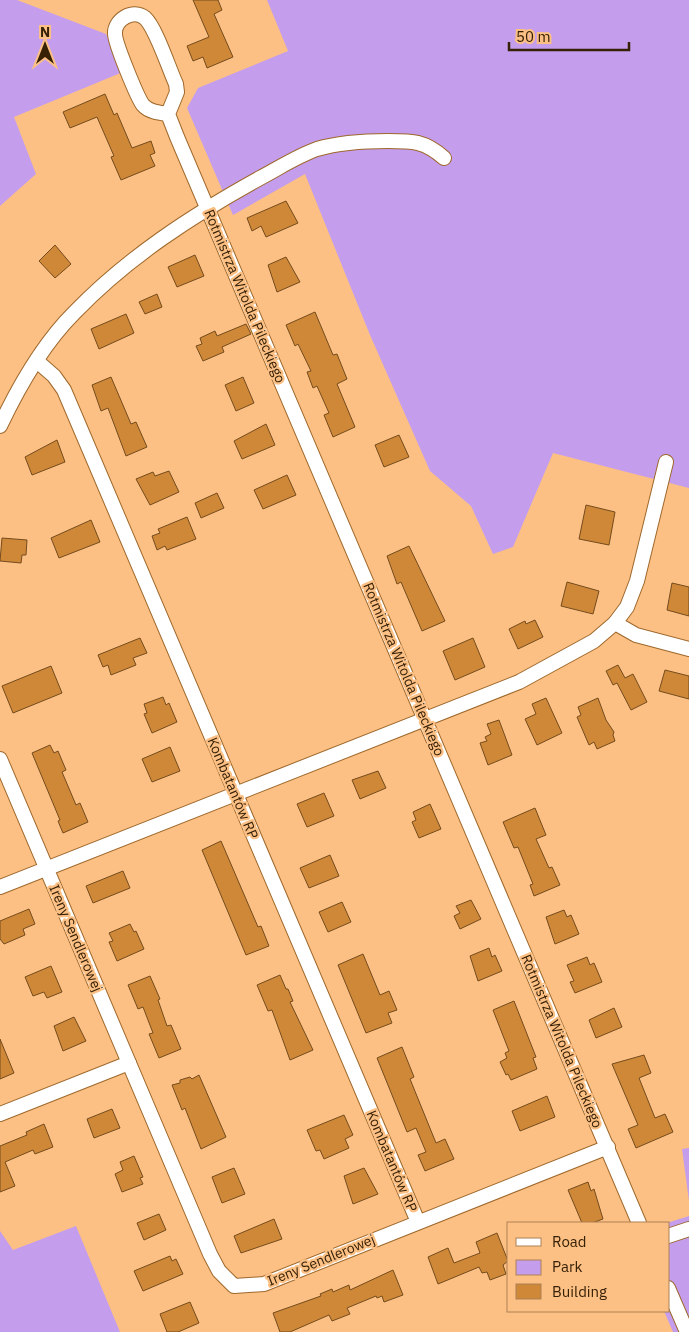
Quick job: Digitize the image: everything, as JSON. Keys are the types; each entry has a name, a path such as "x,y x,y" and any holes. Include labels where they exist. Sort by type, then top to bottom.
{"street":[{"path":"134,14 139,15 145,18 152,29 176,84 177,92 168,114 157,113 144,107 139,97 116,43 116,28 122,18 134,14"},
{"name":"Rotmistrza Witolda Pileckiego","path":"168,114 639,1222"},
{"path":"0,426 21,387 52,338 73,313 114,275 172,231 208,209 296,159 337,144 364,141 411,141 430,146 444,158"},
{"name":"Kombatantów RP","path":"38,362 54,376 64,390 418,1222"},
{"path":"47,869 519,682 563,660 594,641 615,623 627,607 637,582 666,462"},
{"path":"615,623 636,635 689,649"},
{"name":"Ireny Sendlerowej","path":"0,759 210,1254 219,1271 234,1286 264,1284 608,1147"},
{"name":"Ireny Sendlerowej","path":"0,886 47,869"},
{"path":"0,1114 129,1063"},
{"path":"669,1236 689,1229"},
{"path":"669,1290 687,1332"}],"green space":[{"path":"0,0 17,0 106,34 123,72 14,117 36,174 0,206"},
{"path":"267,0 689,0 689,488 553,453 513,547 493,554 471,506 430,471 370,335 305,174 233,215 187,108 198,88 288,51"},
{"path":"689,1148 689,1201 682,1149"},
{"path":"689,1216 689,1332 673,1332 664,1312 669,1312 669,1222"},
{"path":"76,1226 120,1332 0,1332 0,1231 13,1250"}],"building":[{"path":"193,0 218,0 222,10 214,14 233,57 207,68 203,57 193,61 187,46 209,37"},
{"path":"105,94 114,115 117,113 132,148 151,141 155,153 150,155 155,166 121,180 111,157 114,156 97,117 70,128 63,112"},
{"path":"286,201 298,223 266,237 261,226 252,231 247,218"},
{"path":"55,245 71,264 55,278 39,261"},
{"path":"195,255 204,276 177,287 168,267"},
{"path":"286,257 300,282 277,292 268,265"},
{"path":"157,294 162,307 145,314 139,302"},
{"path":"315,312 333,355 337,354 347,379 337,384 355,427 333,437 324,415 329,413 317,386 313,388 307,372 311,371 298,344 295,346 286,325"},
{"path":"126,314 134,333 99,349 91,329"},
{"path":"246,324 251,334 222,347 224,352 203,361 196,346 202,344 200,338 215,331 217,336"},
{"path":"111,377 131,424 136,422 147,447 126,456 108,408 101,411 92,385"},
{"path":"243,377 254,403 236,411 225,385"},
{"path":"266,424 275,445 242,459 234,441"},
{"path":"399,435 409,457 384,467 375,445"},
{"path":"57,440 65,462 32,475 25,457"},
{"path":"169,471 179,492 150,505 136,479 153,472 155,476"},
{"path":"287,475 296,495 263,509 254,490"},
{"path":"217,493 224,508 201,518 195,503"},
{"path":"586,505 615,512 609,545 579,539"},
{"path":"187,517 196,539 167,550 165,546 157,550 152,536 160,533 158,529"},
{"path":"91,520 100,542 59,558 51,538"},
{"path":"2,538 27,540 26,555 22,555 21,563 0,561"},
{"path":"409,546 445,621 422,631 401,582 397,584 387,556"},
{"path":"567,582 599,591 593,614 561,606"},
{"path":"672,583 689,587 689,616 667,610"},
{"path":"535,620 543,637 518,649 509,629 525,621 526,624"},
{"path":"140,638 147,653 133,658 136,665 111,675 108,665 103,667 98,655"},
{"path":"473,638 485,667 455,680 443,651"},
{"path":"618,665 625,678 633,674 647,702 631,710 617,683 613,685 606,671"},
{"path":"51,666 62,693 13,713 2,686"},
{"path":"665,670 689,676 689,699 659,691"},
{"path":"163,697 166,705 169,703 177,722 152,733 144,714 147,713 144,704"},
{"path":"546,698 562,733 537,745 525,719 536,714 532,704"},
{"path":"598,698 606,720 614,732 615,741 597,749 594,742 589,745 577,717 581,715 578,707"},
{"path":"499,720 512,755 488,765 480,743 487,741 485,737 491,734 487,724"},
{"path":"50,745 54,753 58,751 66,770 62,772 76,805 80,803 88,822 63,833 58,821 60,820 32,753"},
{"path":"170,747 180,771 152,782 142,759"},
{"path":"378,771 386,788 360,799 352,780"},
{"path":"324,793 334,816 307,827 297,804"},
{"path":"430,804 441,829 419,838 412,822 416,820 413,812"},
{"path":"535,808 546,835 536,839 549,868 552,867 560,885 534,896 530,885 533,884 518,847 514,848 503,822"},
{"path":"221,841 258,927 261,926 269,946 246,955 202,850"},
{"path":"330,855 339,876 309,888 300,868"},
{"path":"123,871 130,888 93,903 86,886"},
{"path":"471,900 481,919 460,929 454,916 460,913 456,906"},
{"path":"342,902 351,922 328,932 319,912"},
{"path":"29,909 35,924 23,929 25,935 4,944 0,939 0,921"},
{"path":"564,910 567,917 571,915 579,934 555,944 546,917"},
{"path":"130,924 134,932 136,931 144,949 117,961 109,942 113,941 109,933"},
{"path":"489,948 492,957 495,955 502,971 478,981 470,956"},
{"path":"363,954 380,995 389,991 397,1010 388,1013 392,1023 366,1033 338,965"},
{"path":"587,957 590,965 594,963 602,982 575,993 570,982 574,981 567,965"},
{"path":"51,966 62,992 47,998 44,992 33,996 25,977"},
{"path":"280,975 293,1001 290,1002 313,1050 290,1060 272,1010 268,1011 257,985"},
{"path":"150,976 160,999 158,1000 167,1026 171,1025 181,1049 159,1058 149,1034 153,1033 143,1007 138,1009 128,985"},
{"path":"514,1001 536,1057 533,1058 537,1069 511,1080 508,1074 506,1075 500,1062 507,1058 505,1053 509,1051 493,1010"},
{"path":"614,1008 622,1027 596,1038 589,1020"},
{"path":"74,1017 86,1041 63,1051 54,1026"},
{"path":"0,1039 14,1073 0,1079"},
{"path":"402,1047 414,1077 410,1079 436,1143 445,1139 454,1159 425,1171 418,1155 426,1152 416,1128 407,1132 377,1058"},
{"path":"644,1055 651,1073 639,1078 655,1118 665,1114 673,1132 636,1148 628,1129 638,1125 612,1064"},
{"path":"199,1075 226,1137 201,1149 185,1108 182,1110 172,1085 180,1083 180,1080 190,1077 192,1079"},
{"path":"547,1096 555,1117 520,1131 512,1111"},
{"path":"112,1109 120,1128 94,1138 87,1119"},
{"path":"344,1115 353,1135 345,1139 349,1148 324,1159 320,1150 316,1151 307,1130"},
{"path":"44,1124 53,1147 35,1154 33,1150 5,1162 15,1186 0,1192 0,1146 27,1135 26,1132"},
{"path":"134,1156 143,1177 140,1178 143,1184 122,1192 115,1174 123,1170 120,1162"},
{"path":"234,1168 245,1194 222,1203 212,1177"},
{"path":"364,1168 378,1194 353,1204 344,1176"},
{"path":"588,1182 591,1191 594,1189 603,1219 595,1222 582,1222 568,1190"},
{"path":"159,1214 166,1230 144,1240 137,1223"},
{"path":"274,1219 282,1239 241,1253 234,1236"},
{"path":"497,1233 507,1258 507,1262 503,1265 506,1274 490,1280 487,1272 482,1273 479,1267 438,1284 428,1257 448,1248 454,1263 480,1253 476,1242"},
{"path":"170,1256 172,1261 176,1259 183,1274 143,1291 134,1271"},
{"path":"393,1270 403,1295 384,1302 382,1296 377,1298 376,1296 347,1308 350,1314 332,1321 329,1315 290,1332 280,1332 273,1313 321,1296 320,1294 332,1289 333,1292 349,1285 350,1290"},
{"path":"190,1302 199,1323 178,1332 167,1332 160,1314"}]}
